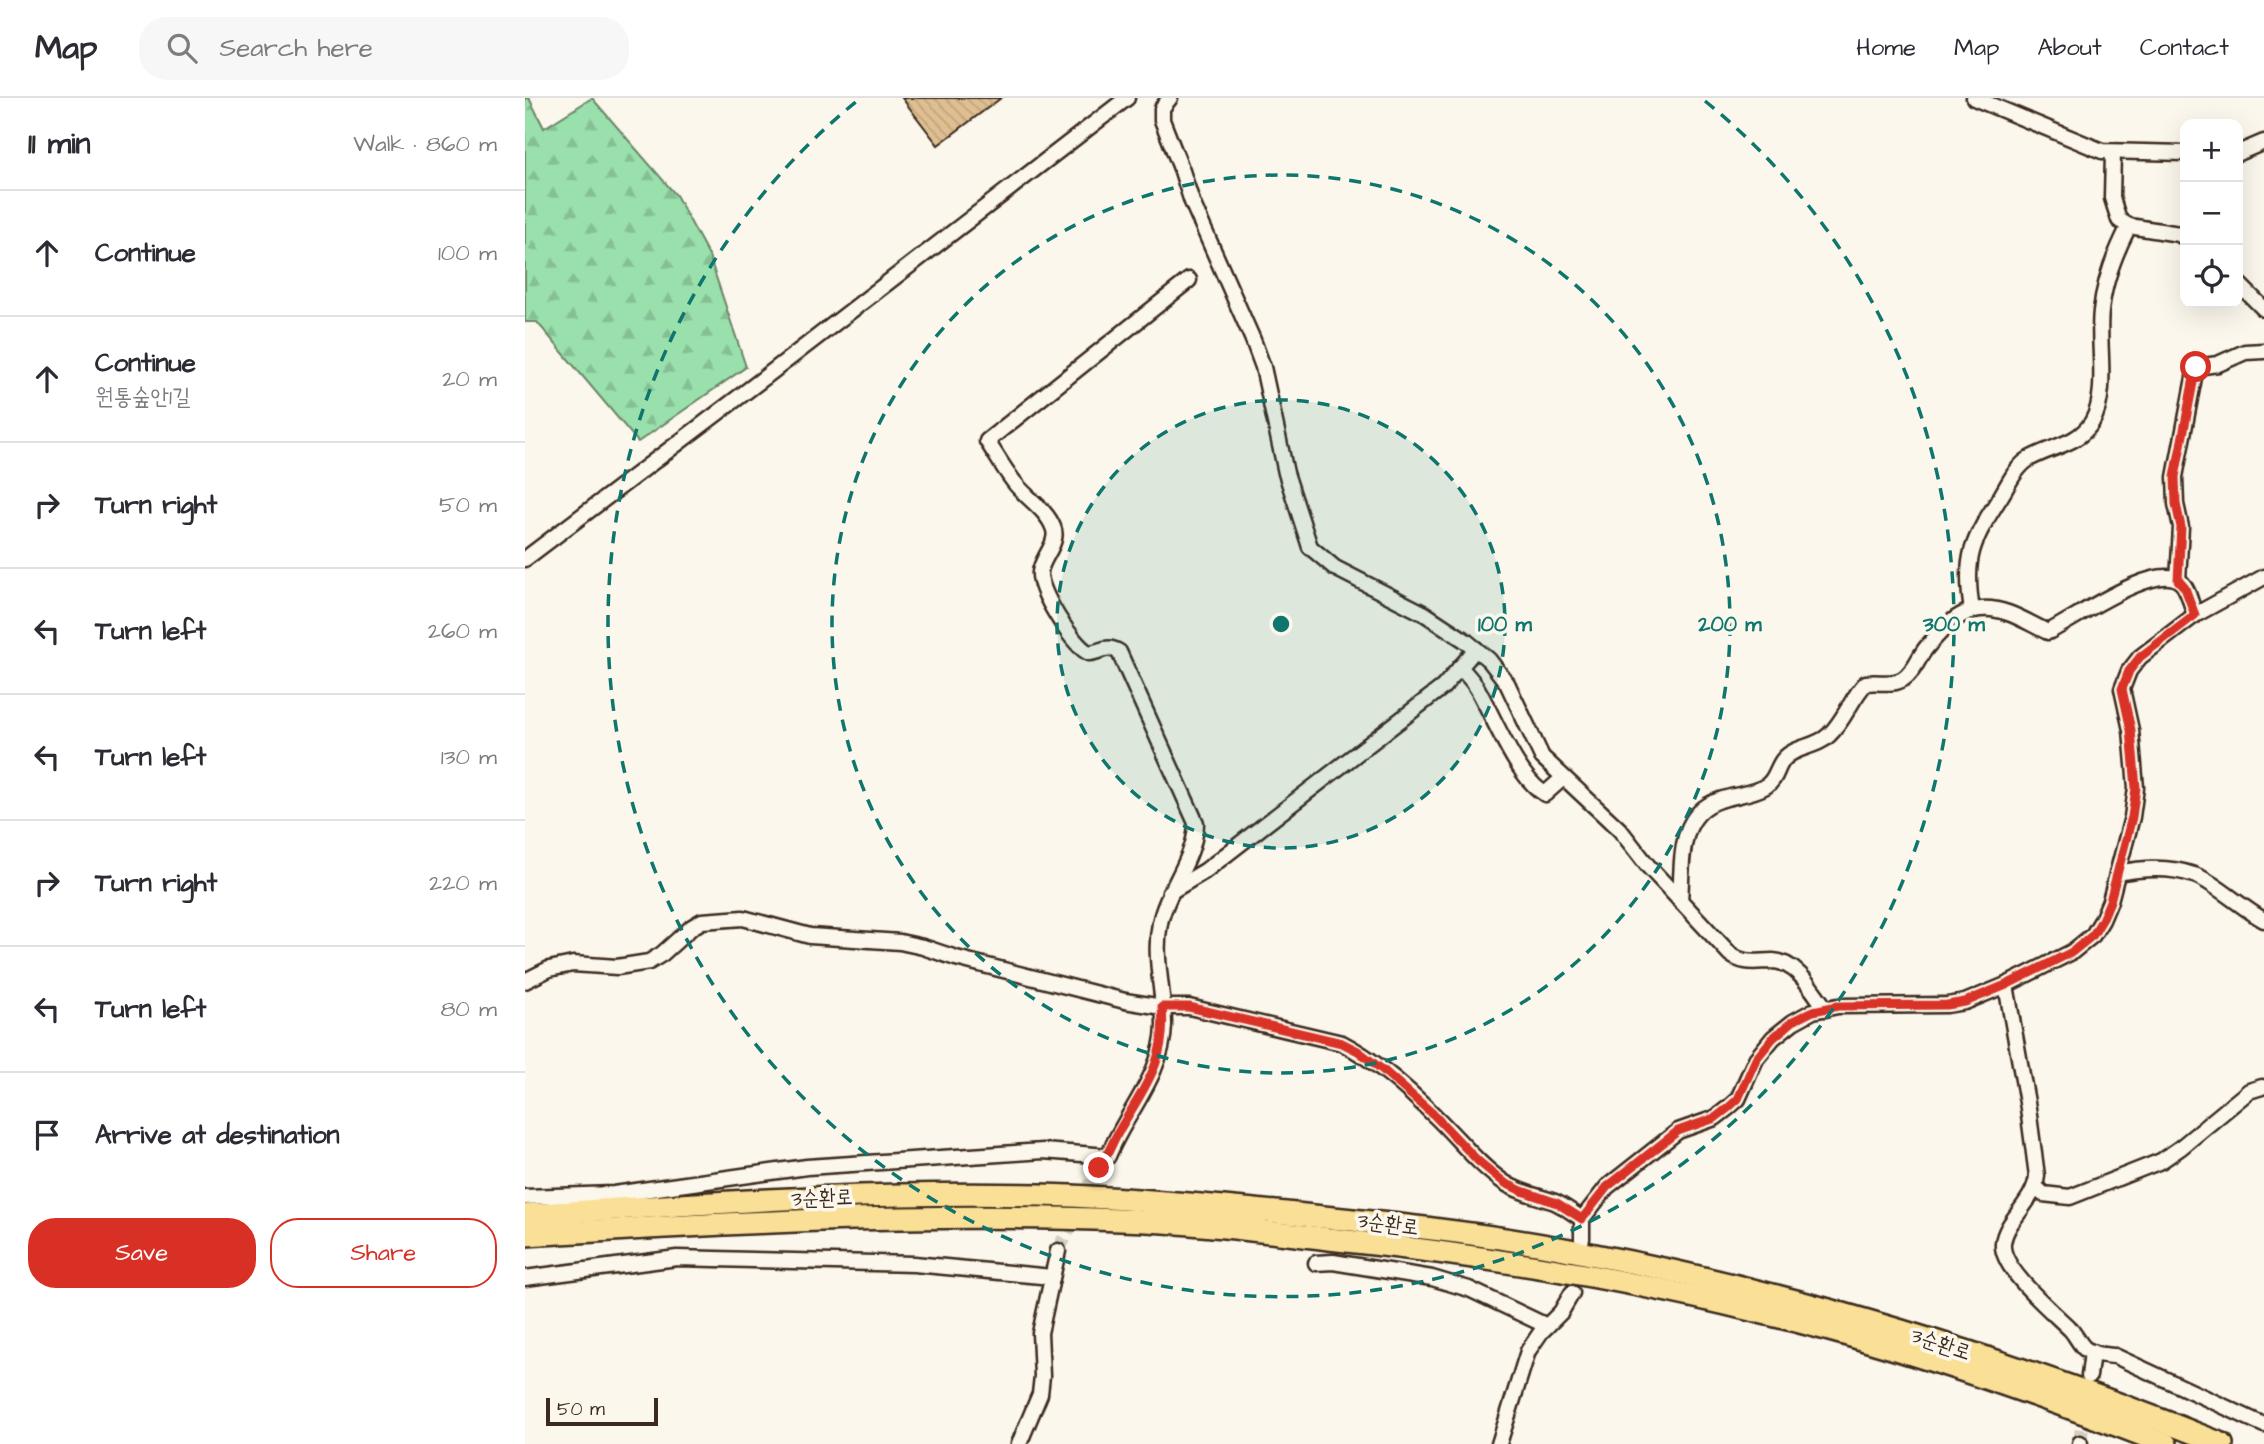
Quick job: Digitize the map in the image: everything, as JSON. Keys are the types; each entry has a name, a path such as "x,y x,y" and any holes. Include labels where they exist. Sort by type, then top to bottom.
{"highway":[{"name":"3순환로","path":"525,1215 858,1196 1070,1196 1192,1203 1491,1236 1706,1278 1819,1307 1938,1342 2046,1378 2143,1412 2222,1444"},
{"name":"3순환로","path":"525,1235 755,1221 983,1216 1125,1220 1232,1228 1440,1251 1569,1272 1755,1311 1874,1344 2009,1387 2166,1444"}],"street":[{"path":"525,559 1127,98"},
{"path":"1170,98 1162,108 1162,120 1192,202 1263,367 1286,473 1310,547 1335,568 1425,614 1489,660 1507,683 1542,757 1620,830 1680,901 1737,960 1749,963 1776,961 1790,967 1806,980 1826,1009"},
{"path":"1974,98 2087,146 2113,152 2180,153"},
{"path":"2243,151 2264,142"},
{"path":"2113,152 2112,198 2119,220 2129,226 2180,235"},
{"path":"1972,610 1968,586 1970,552 1979,529 2020,465 2083,434 2093,420 2100,388 2101,311 2111,261 2129,226"},
{"path":"525,1197 614,1194 807,1167 1043,1151 1103,1162 1156,1067 1164,1025 1157,943 1165,903 1194,839 1195,823 1119,652 1112,648 1089,653 1080,649 1059,619 1040,580 1055,528 1013,482 987,441 1189,280"},
{"path":"2243,288 2264,309"},
{"path":"2178,580 2181,527 2176,504 2175,477 2196,367 2218,364 2245,352 2264,351"},
{"path":"1680,901 1684,839 1689,824 1697,813 1716,801 1765,788 1790,754 1828,737 1866,683 1894,683 1903,679 1943,629 1966,610 2007,612 2048,632 2126,589 2156,577 2169,577 2178,580 2185,588 2195,615"},
{"path":"1582,1239 1582,1219 1607,1187 1678,1131 1715,1118 1728,1108 1738,1099 1756,1059 1773,1038 1793,1021 1813,1011 1838,1006 1947,1005 1965,1002 2072,952 2093,935 2102,920 2117,873 2132,817 2136,788 2131,730 2122,689 2129,671 2140,657 2195,615 2264,577"},
{"path":"1170,892 1205,871 1443,687 1476,649"},
{"path":"1460,667 1476,686 1522,770 1541,791 1545,794 1563,778"},
{"path":"2117,873 2160,868 2195,875 2264,920"},
{"path":"525,981 549,969 573,964 617,967 649,962 702,921 743,918 810,936 900,942 923,947 1084,991 1162,1007 1189,1007 1342,1043 1358,1051 1384,1071 1433,1114 1478,1161 1505,1183 1557,1203 1582,1219"},
{"path":"2006,985 2028,1108 2036,1187 2008,1230 2004,1240 2006,1260 2085,1348 2115,1356 2264,1425"},
{"path":"2036,1187 2043,1194 2070,1197 2161,1161 2181,1148 2249,1091 2262,1087"},
{"path":"1019,1444 1040,1394 1042,1376 1039,1333 1058,1251"},
{"path":"525,1278 677,1258 914,1264 1052,1277"},
{"path":"1316,1263 1333,1262 1431,1278 1469,1289 1547,1326"},
{"path":"1499,1444 1528,1351 1561,1312 1572,1293"},
{"path":"2089,1376 2092,1352"}],"green space":[{"path":"525,98 529,98 544,128 592,98 676,195 709,256 746,367 638,442 537,322 525,322"}],"building":[{"path":"902,98 1001,98 938,145"}],"tunnel":[{"path":"1058,1251 1099,1168"},
{"path":"2080,1443 2085,1405"}],"route":[{"path":"1099,1168 1156,1067 1164,1025 1162,1007 1189,1007 1342,1043 1358,1051 1433,1114 1478,1161 1505,1183 1557,1203 1582,1219 1607,1187 1678,1131 1715,1118 1738,1099 1756,1059 1773,1038 1793,1021 1813,1011 1838,1006 1947,1005 1965,1002 2072,952 2093,935 2102,920 2110,901 2132,817 2136,788 2135,759 2122,689 2129,671 2140,657 2195,615 2185,588 2178,580 2181,568 2181,527 2174,491 2196,367"}]}
